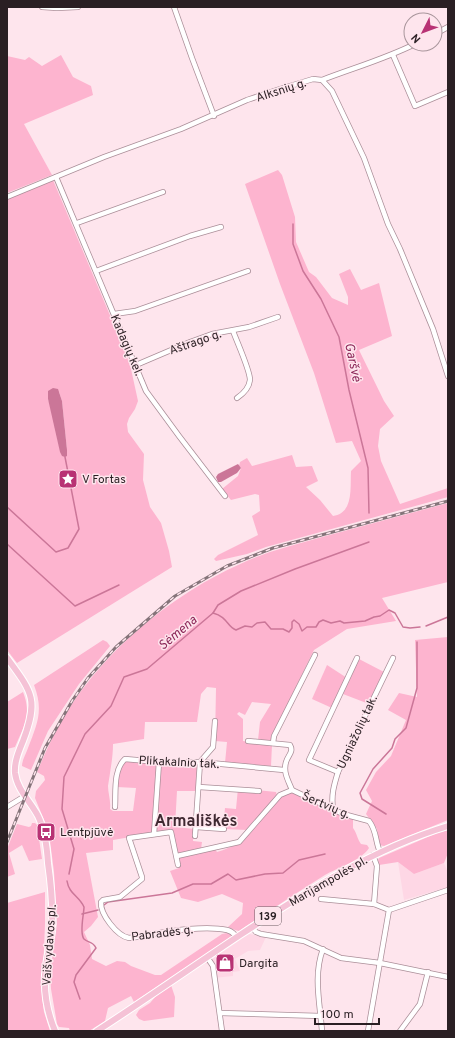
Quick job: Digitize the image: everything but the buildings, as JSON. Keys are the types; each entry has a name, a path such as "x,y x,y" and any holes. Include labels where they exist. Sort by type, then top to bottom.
{"main road":[{"name":"Vaišvydavos pl.","path":"7,658 23,681 31,699 31,719 19,752 15,769 18,784 34,808 42,825 48,863 52,920 45,985 46,998 55,1031"},
{"name":"Marijampolės pl.","path":"99,1030 252,927 331,877 380,852 448,826"}],"street":[{"path":"42,7 78,7"},
{"path":"174,7 214,116"},
{"path":"322,80 375,60 393,55 403,50"},
{"path":"393,55 415,106 448,92"},
{"name":"Alksnių g.","path":"7,197 104,156 214,116 247,100 313,79 322,80 332,91 364,158 388,224 433,329 448,376"},
{"name":"Kadagių kel.","path":"56,177 77,223 144,387 151,399 226,496"},
{"path":"77,223 162,192"},
{"path":"96,271 190,236 221,227"},
{"path":"114,314 135,311 248,271"},
{"name":"Aštrago g.","path":"136,365 212,334 233,331 278,317"},
{"path":"233,331 250,380 244,393 237,398"},
{"path":"274,742 274,736 315,655"},
{"path":"338,772 310,760 357,658"},
{"name":"Ugniažolių tak.","path":"333,809 333,787 338,772 393,658"},
{"path":"195,836 200,762 213,747 215,721"},
{"path":"248,741 274,742 290,745 292,748 291,753 286,760 284,770 292,790"},
{"name":"Plikakalnio tak.","path":"115,807 117,773 121,763 125,759 159,762 200,762 284,770"},
{"path":"159,762 154,834 171,832 178,865"},
{"path":"199,787 259,791"},
{"name":"Šertvių g.","path":"177,856 239,842 280,795 292,790 342,814 369,821 376,831 377,844 380,852"},
{"path":"7,807 25,796"},
{"path":"196,827 224,829"},
{"name":"Pabradės g.","path":"154,834 129,838 142,879 120,897 103,900 101,902 102,909 117,932 122,936 129,938 210,929 227,930 237,937"},
{"path":"374,855 377,866 374,904"},
{"path":"321,899 374,904 389,910 448,890"},
{"path":"368,1031 389,910"},
{"path":"252,927 256,932 262,934 312,944 341,958 380,963 428,972 448,978"},
{"path":"322,1031 318,971 319,960 323,949"},
{"path":"207,957 213,966 220,1013 220,1026 222,1031"},
{"path":"400,1031 420,1004 428,972"},
{"path":"220,1013 321,1016"}],"shaded area":[{"path":"61,55 73,77 91,86 93,95 24,124 52,175 7,193 7,56 25,60 29,57 42,66"},
{"path":"278,170 282,175 295,217 296,242 309,272 316,277 332,298 348,305 348,297 339,274 350,269 361,290 379,283 392,336 359,350 384,401 394,416 380,429 378,446 381,461 400,504 448,488 448,497 266,547 247,554 216,561 214,559 218,555 258,535 252,516 260,511 259,495 255,494 231,500 222,489 238,476 241,468 239,466 240,462 247,458 252,466 292,455 296,467 312,466 318,481 306,487 320,500 333,516 340,514 348,505 350,499 351,471 361,461 352,441 336,443 314,373 280,284 245,184"},
{"name":"V Fortas","path":"53,180 125,351 131,369 138,401 127,424 128,432 144,454 143,480 150,507 161,523 172,567 17,663 7,650 7,199","holes":["48,391 59,392 62,401 67,450 48,399"]},
{"path":"53,388 58,389 62,401 67,450 67,456 65,457 62,456 60,452 48,399 48,391"},
{"path":"238,464 241,468 237,473 221,482 218,482 216,477 218,474"},
{"path":"448,503 448,582 382,598 396,621 347,629 314,650 271,741 258,740 260,722 271,704 252,702 245,715 239,712 237,714 243,719 243,741 272,745 271,766 225,763 227,742 215,741 216,688 207,687 201,694 197,722 145,722 144,739 113,744 108,786 110,809 113,811 133,811 136,788 117,787 118,773 125,760 197,764 196,791 177,791 175,827 194,829 193,841 202,842 201,849 177,854 171,830 113,840 113,850 86,853 98,917 84,932 90,945 92,959 106,966 117,961 125,962 131,966 155,975 161,975 222,934 231,934 231,937 134,1002 131,996 108,1008 105,1021 89,1031 70,1031 69,1028 59,1027 57,1024 51,989 50,974 57,924 54,872 47,827 35,798 36,791 45,780 44,776 37,772 53,736 74,701 95,673 147,622 176,600 206,581 238,565 270,552"},
{"path":"448,637 448,820 384,846 379,845 377,829 366,814 372,801 366,790 376,772 391,756 406,720 388,710 399,693 417,697 415,640"},
{"path":"103,640 110,646 79,684 48,731 31,770 22,766 23,759 34,732 38,717 39,702 34,685"},
{"path":"359,659 384,672 369,704 343,694"},
{"path":"327,665 347,678 332,708 312,699"},
{"path":"23,692 27,707 26,720 15,747 7,749 7,702"},
{"path":"238,788 276,792 277,795 248,830 223,829 225,808 236,809"},
{"path":"287,793 292,793 353,819 353,828 361,844 367,845 369,848 355,860 325,875 239,931 228,927 242,914 243,903 222,894 198,902 181,898 170,871 179,868 178,858 215,849 217,852 239,844 280,797"},
{"path":"32,823 37,825 42,859 29,861 22,845 9,853 15,874 7,877 7,849 17,824 29,827"},
{"path":"448,830 448,853 444,863 414,874 398,862 379,865 379,858 437,833"},
{"path":"398,862 414,874 444,863 448,873 448,887 404,900"},
{"path":"45,892 42,997 44,1012 50,1031 7,1031 7,903"},
{"path":"249,934 266,937 260,950 248,951 235,959 240,971 233,972 233,976 213,978 212,968 209,964 205,964"},
{"path":"171,985 175,997 174,1017 144,1021 139,1019 136,1015 139,1010 150,1003 156,996"}],"waterway":[{"name":"Garšvė","path":"293,224 293,244 303,271 321,299 339,337 349,390 368,468 369,513"},
{"path":"7,507 56,552 68,548 79,529 65,457"},
{"name":"Garšvė","path":"213,613 218,605 241,591 295,569 369,542"},
{"path":"7,544 75,606 119,585"},
{"name":"Sėmena","path":"69,874 74,849 62,809 64,777 85,734 111,706 124,677 147,669 213,613 222,617 233,629 236,630 245,626 252,627 257,623 265,622 271,629 283,629 289,632 292,628 292,622 294,620 299,624 302,631 307,627 316,627 319,622 323,620 331,623 340,621 344,623 365,621 380,616 389,610 395,613 403,627 420,627"},
{"name":"Sėmena","path":"426,626 448,617"},
{"path":"386,814 362,799 360,793 373,769 392,748 395,739 406,728 417,688 417,642"},
{"path":"104,905 108,902 172,893 193,884 211,884 228,874 236,880 265,874 283,873 299,860 325,854"},
{"name":"Sėmena","path":"67,881 70,889 84,907 82,928 84,939 93,944 96,948 76,975 74,982 80,999"},
{"path":"82,914 98,910"}],"railway":[{"path":"7,842 45,748 72,701 88,678 116,647 175,596 227,566 273,548 448,501"}],"place":[{"name":"V Fortas","path":"68,479"},
{"name":"Lentpjūvė","path":"46,832"},
{"name":"Dargita","path":"225,963"}],"district":[{"name":"Armališkės","path":"196,820"}]}
